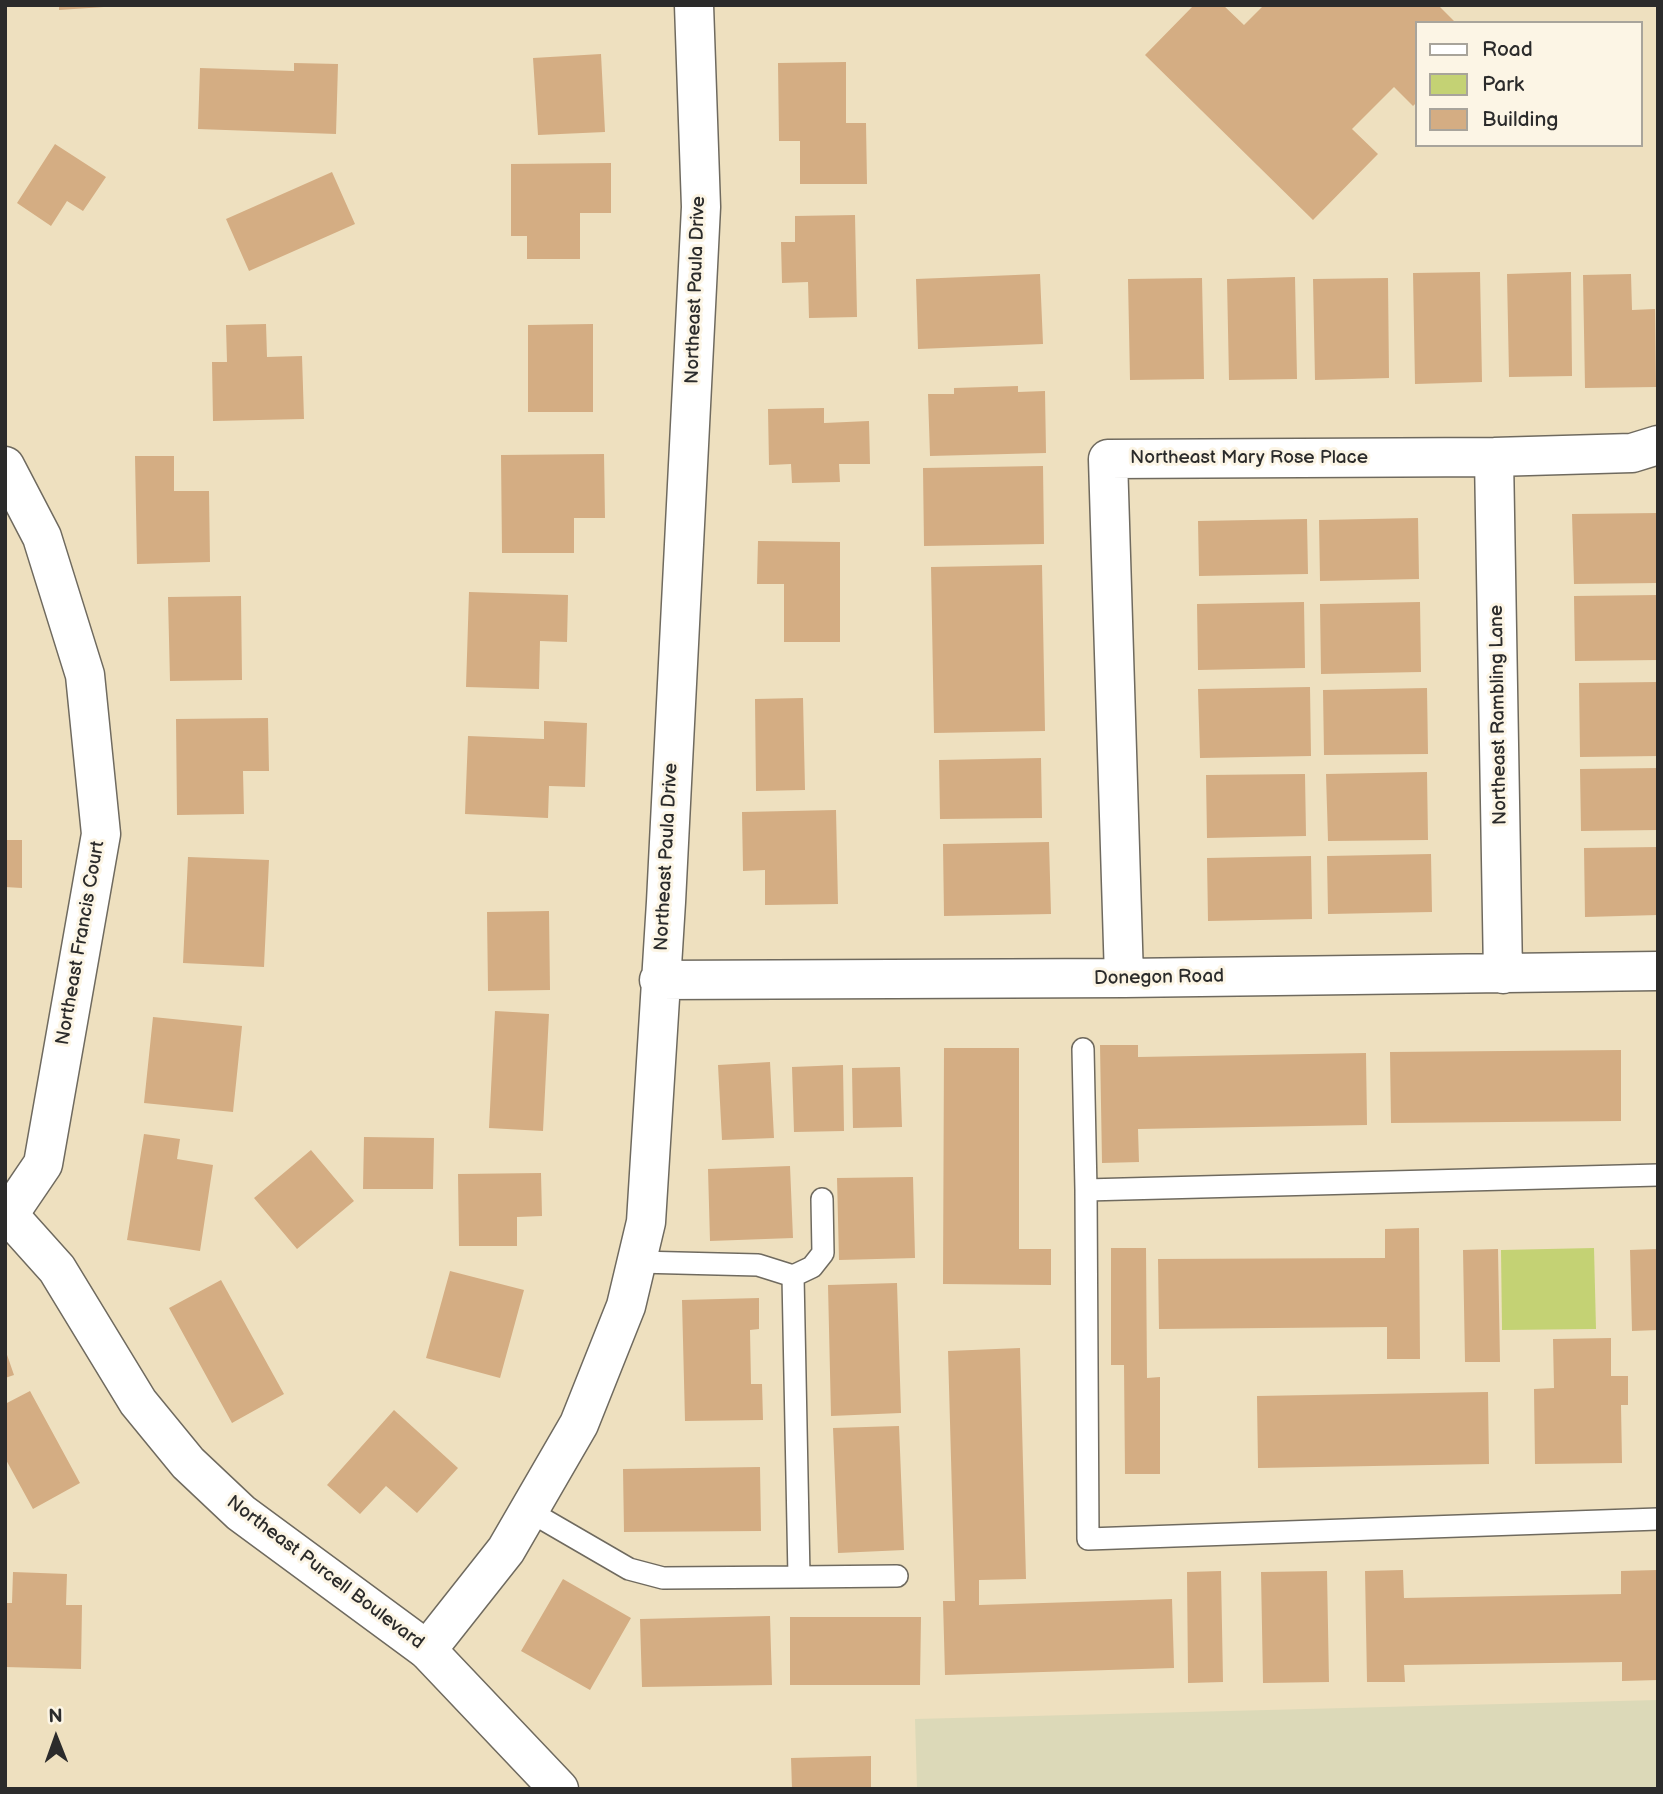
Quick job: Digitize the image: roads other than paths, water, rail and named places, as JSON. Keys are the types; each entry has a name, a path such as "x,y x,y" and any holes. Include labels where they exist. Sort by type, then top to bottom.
{"street":[{"name":"Northeast Paula Drive","path":"427,1650 506,1550 579,1424 626,1307 646,1222 659,980 666,902 701,207 694,5"},
{"name":"Northeast Mary Rose Place","path":"1124,978 1108,459 1494,457 1632,453 1658,445"},
{"name":"Northeast Rambling Lane","path":"1494,457 1503,974"},
{"name":"Northeast Francis Court","path":"5,466 42,537 85,675 100,834 43,1164 7,1215"},
{"name":"Donegon Road","path":"659,980 1124,978 1658,971"},
{"name":"Northeast Purcell Boulevard","path":"7,1215 57,1269 138,1402 188,1463 241,1513 427,1650 559,1789"}],"lane":[{"path":"1083,1049 1088,1539 1658,1519"},
{"path":"1086,1190 1658,1175"},
{"path":"638,1262 758,1265 793,1276 812,1266 823,1253 822,1199"},
{"path":"793,1276 799,1577"},
{"path":"529,1511 629,1569 663,1578 897,1576"}]}
